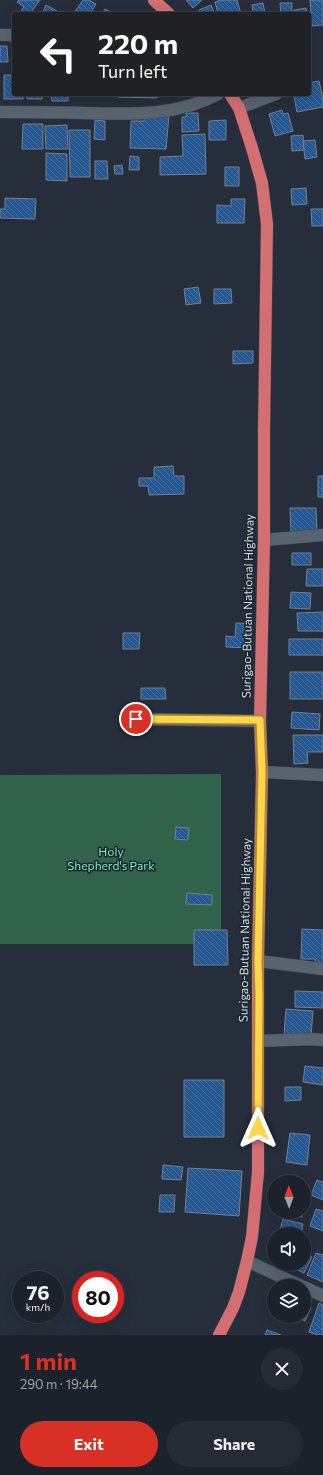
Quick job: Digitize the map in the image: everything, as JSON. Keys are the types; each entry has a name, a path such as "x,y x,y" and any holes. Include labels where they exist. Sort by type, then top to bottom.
{"highway":[{"path":"154,0 167,12"},
{"name":"Surigao-Butuan National Highway","path":"219,1335 237,1298 247,1261 252,1237 258,1172 258,962 262,772 260,720 264,540 267,224 262,183 239,108 231,96"}],"street":[{"path":"0,35 12,35"},
{"path":"0,112 123,114 157,113 181,109 214,96"},
{"path":"239,108 271,96"},
{"path":"264,540 323,535"},
{"path":"136,719 260,720"},
{"path":"262,772 323,775"},
{"path":"258,962 323,968"},
{"path":"258,1041 323,1040"},
{"path":"247,1261 286,1279"},
{"path":"311,1290 323,1296"}],"green space":[{"name":"Holy Shepherd's Park","path":"221,774 221,944 0,944 0,775"}],"building":[{"path":"19,0 40,0 31,12 21,11 24,7 17,2"},
{"path":"83,0 89,0 96,4 91,12 75,12"},
{"path":"186,0 202,0 193,8"},
{"path":"221,0 237,0 240,12 218,12 215,2"},
{"path":"310,0 323,0 323,25 312,26"},
{"path":"263,3 265,12 253,12 252,5"},
{"path":"280,3 292,3 292,12 281,12"},
{"path":"46,5 57,11 57,12 43,12"},
{"path":"211,5 214,12 200,12 199,10"},
{"path":"306,8 307,12 294,12 294,10"},
{"path":"105,9 110,12 103,12"},
{"path":"0,46 7,46 8,62 0,62"},
{"path":"4,75 12,75 12,96 23,96 23,99 4,99"},
{"path":"319,81 323,99 323,107 297,112 294,97 311,96 311,83"},
{"path":"26,96 42,96 42,99 27,99"},
{"path":"51,96 68,96 68,101 52,101"},
{"path":"157,96 157,98 118,97"},
{"path":"282,110 283,114 288,113 293,131 275,136 269,114"},
{"path":"145,113 169,115 166,149 130,148 131,121 144,121"},
{"path":"186,113 198,113 199,131 182,132 182,117 186,117"},
{"path":"95,120 105,121 105,140 94,139"},
{"path":"226,120 226,140 209,140 209,121"},
{"path":"23,124 43,124 43,149 22,149"},
{"path":"67,125 68,149 46,149 45,126"},
{"path":"69,130 90,130 90,177 70,177"},
{"path":"205,134 206,174 160,175 160,157 183,156 182,135"},
{"path":"303,135 304,150 292,151 291,136"},
{"path":"315,140 317,157 305,159 303,141"},
{"path":"46,153 67,154 67,181 46,180"},
{"path":"130,156 139,157 139,170 129,170"},
{"path":"95,161 107,161 108,179 95,179"},
{"path":"122,165 123,174 115,174 114,166"},
{"path":"225,167 239,167 239,186 225,186"},
{"path":"306,188 307,204 292,205 291,189"},
{"path":"5,198 36,199 35,219 0,218 0,209 5,209"},
{"path":"231,199 245,199 244,223 217,223 217,205 231,206"},
{"path":"311,209 323,209 323,226 312,226"},
{"path":"198,287 201,303 186,305 184,289"},
{"path":"214,289 231,289 232,303 214,304"},
{"path":"233,351 253,351 253,363 233,364"},
{"path":"173,466 174,476 184,476 184,494 149,495 148,486 139,486 139,478 154,478 154,467"},
{"path":"318,476 323,476 323,497 318,497"},
{"path":"290,508 316,508 317,531 291,532"},
{"path":"292,553 311,553 311,565 292,565"},
{"path":"307,569 323,569 323,586 306,586"},
{"path":"291,592 311,593 310,609 290,608"},
{"path":"323,612 323,631 298,631 297,613"},
{"path":"236,623 252,624 251,648 226,647 226,636 235,637"},
{"path":"123,633 140,633 139,649 123,649"},
{"path":"289,639 323,639 323,655 289,655"},
{"path":"290,672 323,672 323,699 290,699"},
{"path":"141,688 165,688 166,699 141,699"},
{"path":"130,705 142,705 142,719 131,719"},
{"path":"292,712 320,714 319,730 291,728"},
{"path":"293,735 323,735 323,752 307,752 308,763 294,764"},
{"path":"176,827 189,828 188,840 175,839"},
{"path":"187,893 212,895 212,905 186,904"},
{"path":"302,929 323,930 323,967 315,967 315,959 301,959"},
{"path":"194,930 227,930 228,965 194,965"},
{"path":"295,991 323,992 323,1008 295,1007"},
{"path":"286,1009 313,1011 311,1037 284,1035"},
{"path":"305,1066 323,1068 323,1085 303,1082"},
{"path":"184,1080 224,1080 224,1137 184,1137"},
{"path":"285,1087 301,1087 301,1100 285,1101"},
{"path":"290,1133 310,1135 307,1165 286,1162"},
{"path":"163,1165 183,1167 181,1180 162,1179"},
{"path":"188,1168 242,1171 239,1216 185,1212"},
{"path":"317,1180 323,1182 323,1200 311,1195"},
{"path":"160,1195 175,1195 174,1212 159,1212"},
{"path":"316,1209 323,1211 323,1231 310,1226"},
{"path":"283,1219 303,1224 302,1227 281,1227"},
{"path":"316,1253 323,1255 323,1282 307,1275 309,1271 311,1271 311,1265"},
{"path":"319,1303 323,1305 323,1335 309,1332"},
{"path":"267,1330 281,1335 265,1335"}],"route":[{"path":"136,719 260,720 262,772 258,962 258,1128"}]}
